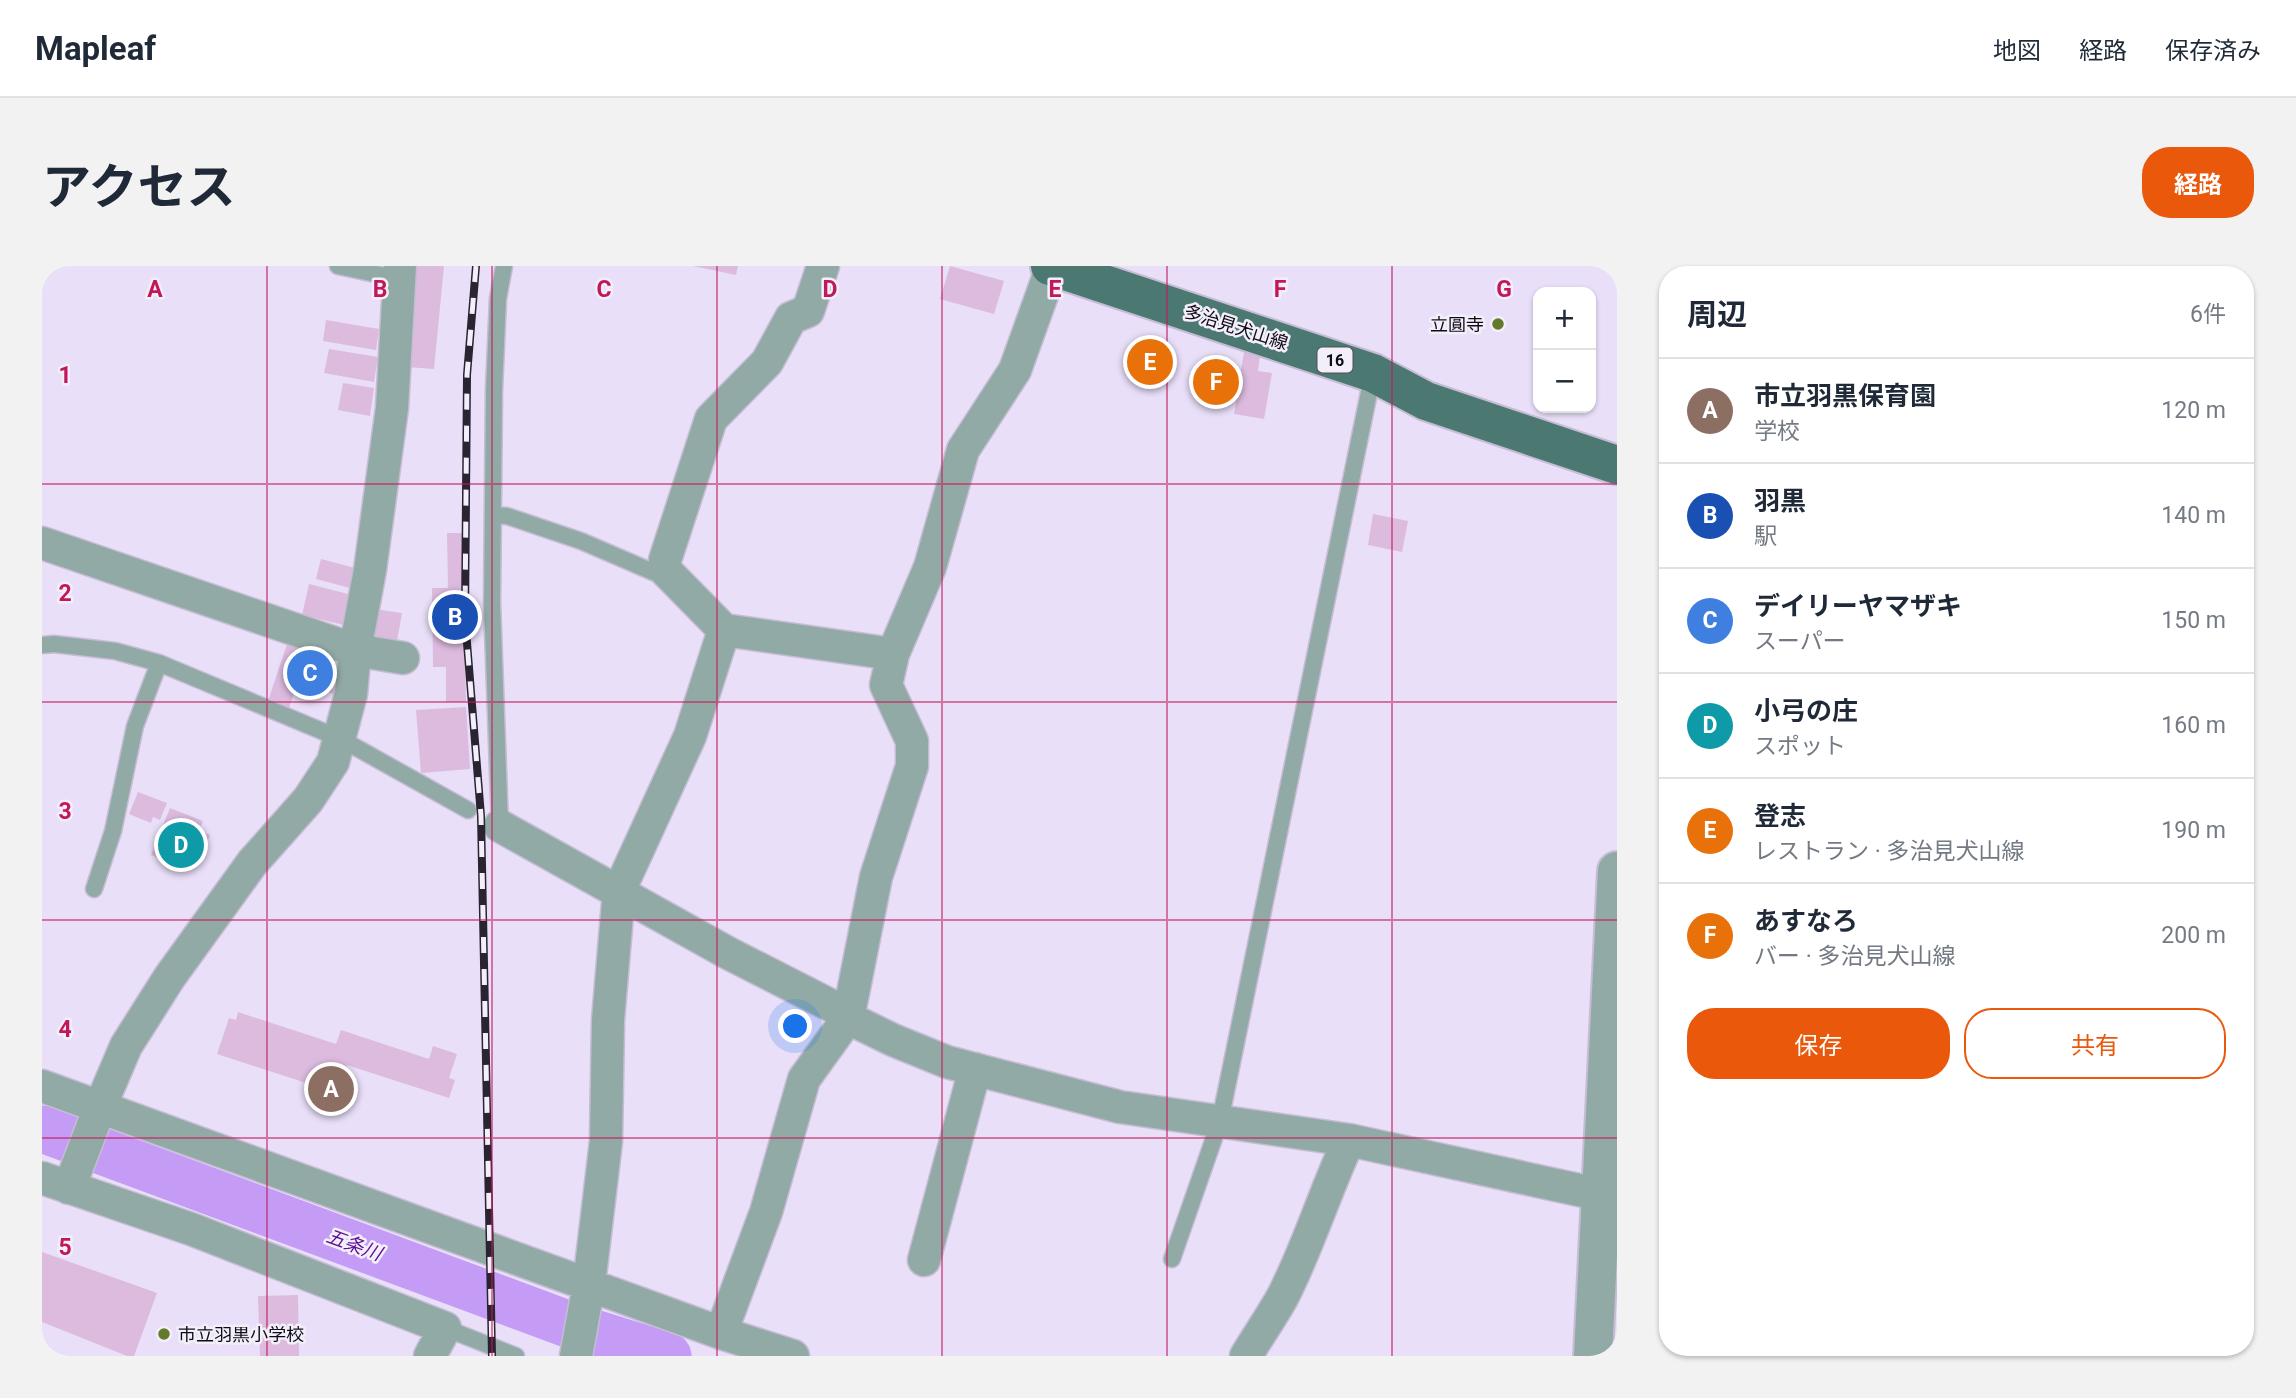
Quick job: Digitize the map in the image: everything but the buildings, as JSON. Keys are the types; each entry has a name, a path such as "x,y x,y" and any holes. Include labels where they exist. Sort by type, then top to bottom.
{"main road":[{"name":"多治見犬山線","path":"1051,266 1373,373 1426,401 1617,464"}],"street":[{"path":"823,266 808,311 791,318 767,362 711,419 665,560 665,570 724,630 893,654"},
{"path":"721,1333 766,1212 804,1079 848,1018 876,877 912,766 912,741 886,685 893,654 930,567 963,450 1015,370 1051,266"},
{"path":"400,272 392,408 370,570 355,650 351,694 333,762 308,800 252,863 169,978 126,1046 98,1112 56,1183 191,1229 445,1328 430,1356"},
{"path":"42,543 355,650 403,658"},
{"path":"576,1356 588,1290 606,1141 608,1020 619,891 690,736 724,630"},
{"path":"500,826 728,953 834,1007 848,1018 892,1040 947,1062 1121,1107 1349,1140 1609,1198"},
{"path":"1593,1356 1609,1198 1617,871"},
{"path":"924,1259 975,1069"},
{"path":"42,1086 98,1112 588,1290 793,1356"},
{"path":"1246,1356 1283,1296 1317,1221 1328,1184 1349,1140"}],"lane":[{"path":"338,266 400,272"},
{"path":"500,826 492,603 494,390 498,299 504,266"},
{"path":"1172,1259 1220,1121 1373,373"},
{"path":"493,515 507,516 581,541 653,572 665,570"},
{"path":"42,645 54,643 115,651 159,663 341,739 468,810"},
{"path":"94,889 113,831 135,726 159,663"},
{"path":"445,1328 516,1356"}],"waterway":[{"name":"五条川","path":"42,1129 581,1329 668,1356"}],"railway":[{"path":"476,266 467,375 465,618 481,816 492,1356"}],"place":[{"name":"立圓寺","path":"1498,324"},
{"name":"登志","path":"1150,362"},
{"name":"あすなろ","path":"1216,382"},
{"name":"羽黒","path":"455,617"},
{"name":"デイリーヤマザキ","path":"310,673"},
{"name":"小弓の庄","path":"181,845"},
{"name":"市立羽黒保育園","path":"331,1089"},
{"name":"市立羽黒小学校","path":"164,1334"}]}
